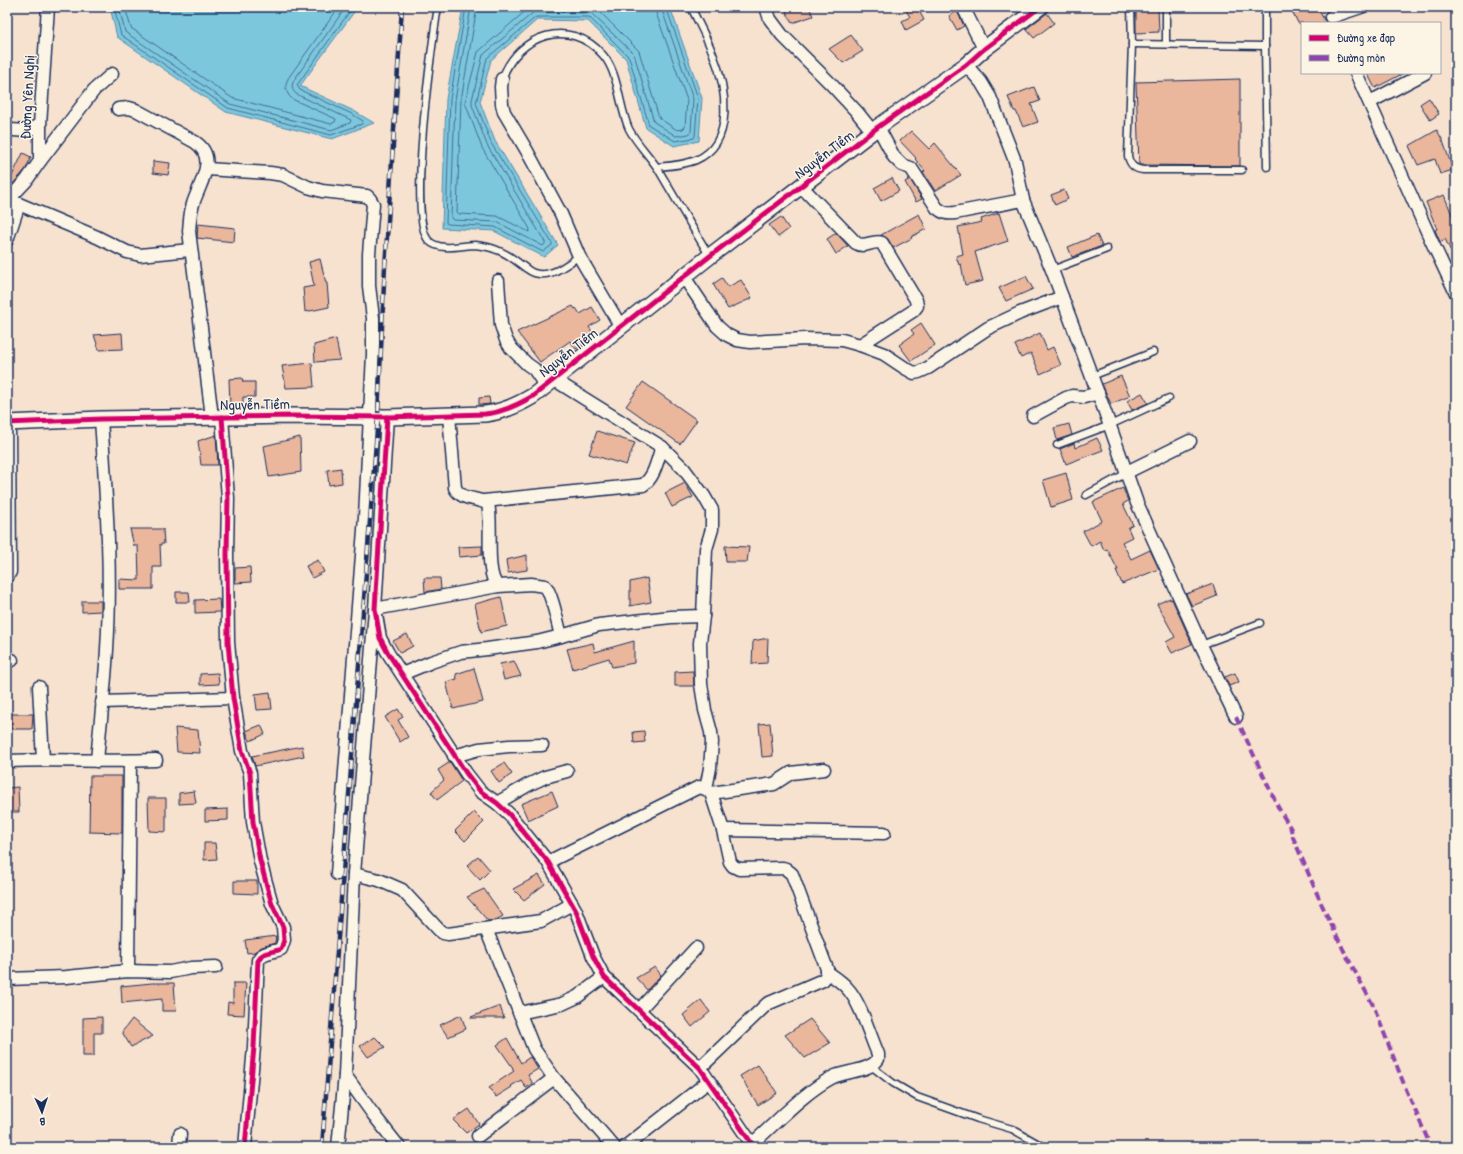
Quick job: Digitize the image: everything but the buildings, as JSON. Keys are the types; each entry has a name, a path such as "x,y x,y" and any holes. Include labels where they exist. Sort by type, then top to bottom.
{"street":[{"name":"Đường Yên Nghị","path":"11,201 40,161 40,124 48,7"},
{"path":"766,7 770,19 782,36 857,112 876,129 894,157 902,165 911,168 942,212 947,214 955,213 1023,200"},
{"path":"963,7 984,49"},
{"name":"Nguyễn Tiềm","path":"8,423 102,419 217,417 387,417 496,413 509,409 533,396 801,186 876,129 966,65 984,49 1040,7"},
{"path":"1330,16 1361,7"},
{"path":"966,65 981,82 990,97 1015,160 1023,200 1052,270 1092,376 1137,503 1201,645 1236,717"},
{"path":"40,161 89,96 112,74"},
{"path":"1356,74 1431,240 1455,288"},
{"path":"1370,102 1423,74"},
{"path":"502,79 502,104 504,112 561,214 579,256 621,327"},
{"path":"118,109 129,108 136,110 201,146 204,150 207,169 192,204 189,231 190,250 217,417 228,498 228,642 233,698 241,746 250,773 253,822 258,849 269,895 283,927 284,940 281,949 264,953 258,960 254,1047 245,1147"},
{"path":"7,129 23,131 30,130 40,124"},
{"path":"207,169 283,175 308,188 367,196 373,204 369,254 373,318 373,354 365,517 337,874"},
{"path":"801,186 856,244 864,245 879,241 882,243 916,300 917,306 912,311 860,345"},
{"path":"7,240 11,201 61,221 127,252 140,255 190,250"},
{"path":"684,277 717,326 727,335 737,340 750,342 819,338 842,340 884,354 910,371 919,372 1000,322 1062,297"},
{"path":"375,609 380,638 402,674 440,730 454,756 480,791 510,814 548,862 576,911 593,956 604,977 700,1068 753,1145 812,1090 834,1077 872,1066 877,1061 878,1054 860,1010 849,989 827,972 792,874 786,868 739,870 735,868 730,862 723,830 708,791 712,742 705,710 701,678 700,643 703,616 706,549 712,528 712,510 704,496 684,469 662,447 549,382 527,364 511,348 500,325 498,281"},
{"path":"1033,416 1066,398 1072,396 1084,397 1098,392"},
{"path":"449,414 455,488 461,496 484,501 642,485 650,479 653,474 662,447"},
{"path":"338,1147 345,1075 354,874 375,609 387,417"},
{"path":"97,762 107,650 108,607 108,547 102,419"},
{"path":"7,576 10,572 8,423"},
{"path":"1127,472 1190,441"},
{"path":"484,501 488,504 490,510 489,548 491,570 498,586"},
{"path":"375,609 498,586 531,584 545,586 548,591 561,636"},
{"path":"402,674 430,662 461,652 561,636 599,625 671,617 703,616"},
{"path":"39,687 43,760"},
{"path":"102,702 233,698"},
{"path":"454,756 479,749 542,745"},
{"path":"7,761 43,760 97,762 156,760"},
{"path":"128,971 130,761"},
{"path":"548,862 696,788 708,791 774,784 791,773 824,769"},
{"path":"497,803 545,777 567,771"},
{"path":"723,830 884,833"},
{"path":"354,874 379,880 402,890 443,933 448,934 541,921 572,904"},
{"path":"486,929 534,1048 554,1078 614,1147"},
{"path":"639,1010 696,948"},
{"path":"7,979 66,977 128,971 170,972 191,968 216,967"},
{"path":"700,1068 767,1004 823,980 827,972"},
{"path":"519,1013 562,1004 576,997 604,977"},
{"path":"345,1075 399,1147"},
{"path":"478,1136 554,1078"},
{"path":"625,1147 709,1081"},
{"path":"179,1147 180,1134"}],"lane":[{"path":"438,7 432,37 424,116 420,202 424,232 428,240 434,244 442,246 475,245 496,249 518,261 529,271 536,274 547,274 554,272 579,256"},
{"path":"657,168 685,163 702,157 716,142 724,123 724,103 720,75 713,54 691,7"},
{"path":"1131,7 1132,44 1128,156 1130,163 1137,170 1242,170"},
{"path":"1166,7 1166,44"},
{"path":"1265,7 1268,167"},
{"path":"502,79 508,65 517,52 530,42 540,38 549,35 565,35 582,39 591,44 602,54 610,66 629,129 641,148 657,168 680,209 710,256"},
{"path":"1132,44 1265,46"},
{"path":"1052,270 1107,249"},
{"path":"1092,376 1153,352"},
{"path":"1057,445 1110,425 1169,398"},
{"path":"1086,495 1127,472"},
{"path":"1201,645 1260,623"},
{"path":"872,1066 894,1083 917,1097 1012,1130 1044,1147"}],"water":[{"path":"110,7 355,7 354,12 300,86 354,111 374,123 332,139 226,112 117,37"},
{"path":"463,7 670,7 702,98 699,141 674,146 646,128 626,59 588,21 537,20 491,60 480,102 495,141 558,245 544,257 494,231 442,228 446,99"}],"railway":[{"path":"322,1147 378,416 384,283 402,7"}],"marked path":[{"path":"1236,717 1278,807 1291,829 1292,835 1321,903 1344,951 1374,1007 1405,1087 1431,1147"}],"cycle path":[{"path":"7,423 101,419 293,416 387,417 485,414 510,408 533,396 710,256 878,127 966,65 984,49 1040,7"},
{"path":"222,417 228,498 228,642 233,698 242,751 250,773 253,822 260,861 272,904 283,927 284,940 281,949 262,955 258,960 254,1047 245,1147"},
{"path":"387,417 375,609 380,638 388,653 466,773 480,791 509,814 548,862 576,911 593,956 604,977 700,1068 754,1147"}]}
